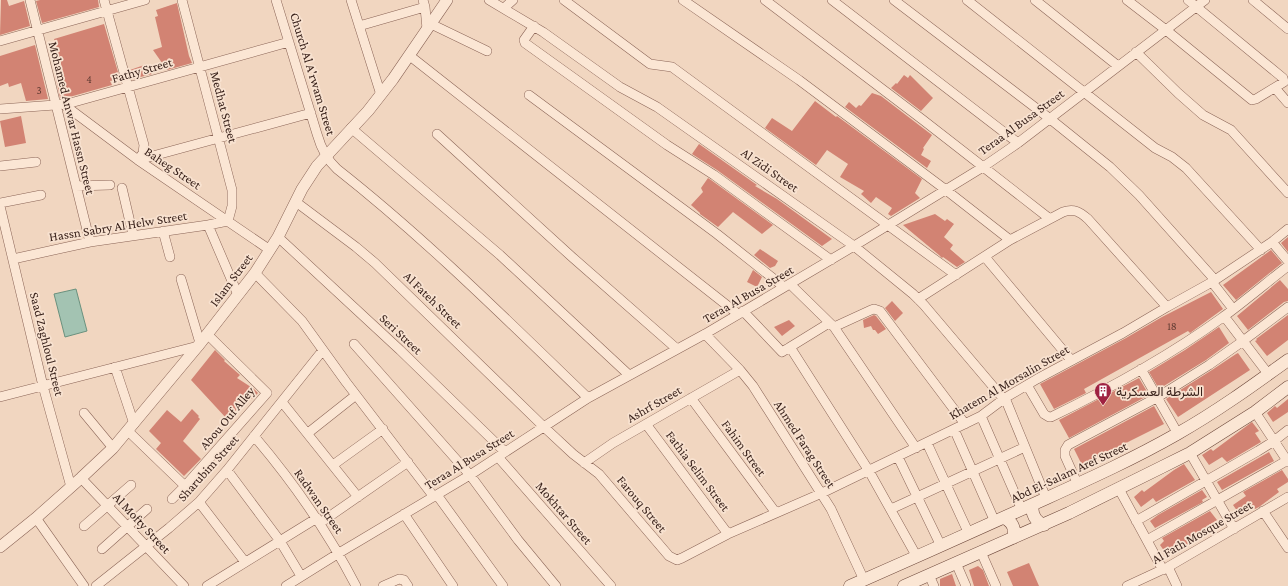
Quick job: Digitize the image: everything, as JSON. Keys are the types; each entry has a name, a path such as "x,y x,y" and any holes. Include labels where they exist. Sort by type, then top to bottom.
{"main road":[{"name":"Abd El-Salam Aref Street","path":"850,586 1000,520 1122,463 1178,434 1232,400 1288,360"},
{"path":"904,586 931,580 956,563 1044,525 1190,453 1255,412 1288,387"},
{"path":"1033,505 1032,509 1034,517 1044,525"},
{"path":"1000,520 1008,520 1013,526 1013,538"}],"street":[{"name":"Mohamed Anwar Hassn Street","path":"30,0 37,30 59,105 76,186 90,242"},
{"path":"104,0 144,145 144,154 138,160"},
{"path":"0,41 145,0"},
{"name":"Medhat Street","path":"182,0 233,198 231,214 228,221"},
{"name":"Church Al A'rwam Street","path":"276,0 325,156"},
{"path":"351,0 381,95"},
{"name":"Islam Street","path":"0,547 36,518 81,478 113,448 131,428 255,273 278,237 309,177 325,156 381,95 410,56 447,0"},
{"name":"Al Zidi Street","path":"489,0 534,26 620,87 657,107 854,246 918,299 1002,397 1005,398"},
{"path":"504,8 513,0"},
{"path":"564,0 650,64 672,67 956,275"},
{"path":"683,0 799,80 1010,240"},
{"path":"765,0 1050,218"},
{"path":"832,0 1018,142"},
{"path":"894,0 1049,118 1119,175 1139,195 1213,281 1233,310"},
{"path":"968,0 1155,148 1172,157 1186,168 1261,250"},
{"path":"1035,0 1118,66"},
{"path":"1128,0 1252,100 1284,82 1283,78 1188,0"},
{"name":"Teraa Al Busa Street","path":"289,585 301,576 502,455 588,398 705,334 946,190 1018,142 1205,0"},
{"path":"1254,0 1288,30"},
{"path":"359,26 424,3 429,27 487,51"},
{"path":"534,26 524,40 525,44 667,146 714,174 831,260"},
{"name":"Fathy Street","path":"0,109 59,105 84,100 289,42"},
{"path":"1136,52 1203,115 1231,130 1288,193"},
{"path":"410,56 741,313 782,352 832,325 871,310 880,311 965,424"},
{"path":"1275,88 1288,103"},
{"path":"529,94 787,285 832,325 916,448"},
{"name":"Baheg Street","path":"59,105 270,250"},
{"path":"138,160 311,113"},
{"path":"351,128 500,255 629,375"},
{"path":"438,134 566,252 677,349"},
{"path":"325,156 337,169 388,210 456,270 588,398"},
{"path":"0,166 36,162"},
{"path":"76,186 110,185"},
{"path":"122,188 133,235"},
{"path":"0,205 41,195"},
{"name":"Al Fateh Street","path":"296,202 346,239 375,263 544,427"},
{"name":"Saad Zaghloul Street","path":"0,205 43,386 71,487"},
{"path":"918,299 1010,240 1050,218 1068,210 1075,210 1085,216 1167,307"},
{"name":"Hassn Sabry Al Helw Street","path":"13,259 90,242 228,221"},
{"path":"208,225 238,295"},
{"name":"Khatem Al Morsalin Street","path":"728,534 822,493 981,416 1005,398 1071,360 1123,334 1213,281 1261,250 1288,228"},
{"path":"162,231 170,257"},
{"name":"Seri Street","path":"278,237 400,350 502,455"},
{"path":"1272,242 1288,261"},
{"path":"985,256 1071,360"},
{"path":"1027,386 1044,414 1049,417 1106,390 1164,357 1233,310 1288,266"},
{"path":"255,273 295,313 356,395 436,496 504,586"},
{"path":"0,396 115,367 202,341 181,279"},
{"path":"1078,484 1065,456 1065,450 1068,445 1158,397 1209,365 1288,307"},
{"path":"1224,316 1269,375"},
{"name":"Ahmed Farag Street","path":"705,334 740,370 753,386 804,468 822,493 835,516 864,580"},
{"name":"Abou Ouf Alley","path":"185,486 267,393 202,341"},
{"path":"354,344 470,475 518,540 556,586"},
{"path":"790,347 869,471 917,557"},
{"name":"Sharubim Street","path":"96,586 199,502 227,470 323,350"},
{"path":"115,367 131,428 185,486 172,499"},
{"path":"1141,369 1178,434"},
{"name":"Ashrf Street","path":"584,463 646,424 740,370"},
{"path":"308,433 356,395"},
{"name":"Fahim Street","path":"691,398 776,513"},
{"path":"1005,398 1046,498"},
{"path":"282,402 358,497"},
{"path":"1147,540 1288,461 1255,412"},
{"path":"84,413 113,448"},
{"path":"981,416 1022,510"},
{"name":"Fathia Selim Street","path":"646,424 728,534"},
{"name":"Farouq Street","path":"544,427 603,478 671,558 676,560 682,558 728,534"},
{"path":"333,465 383,429"},
{"path":"954,429 972,471 1000,520"},
{"path":"1136,521 1274,441 1288,430"},
{"name":"Radwan Street","path":"254,436 279,466 318,521 339,553 356,586"},
{"path":"927,442 969,534"},
{"path":"890,509 1024,447"},
{"path":"1190,453 1234,529"},
{"name":"Mokhtar Street","path":"502,455 611,586"},
{"path":"898,457 941,546"},
{"path":"207,586 280,541 318,521 358,497 408,462"},
{"path":"227,470 280,541 301,576"},
{"name":"Al Mofty Street","path":"81,478 184,586"},
{"path":"84,526 131,485"},
{"path":"1119,489 1147,540 1176,586"},
{"name":"Al Fath Mosque Street","path":"1128,586 1165,568 1288,497"},
{"path":"199,502 245,562"},
{"path":"102,549 147,509"},
{"path":"1263,512 1288,548"},
{"path":"404,514 453,586"},
{"path":"36,518 84,586"},
{"path":"982,552 996,586"},
{"path":"956,563 966,586"},
{"path":"383,586 399,579 404,580 408,586"}],"shaded area":[{"path":"76,289 87,331 65,337 54,294"}],"building":[{"path":"1,0 7,0 9,6 24,1 30,26 0,35"},
{"path":"98,0 99,7 42,23 36,1"},
{"path":"177,3 189,56 192,63 167,70 153,50 162,47 155,17 158,16 156,10"},
{"path":"104,24 120,79 110,81 112,85 73,96 60,98 55,74 63,71 54,39"},
{"path":"35,45 48,99 26,101 21,83 9,87 8,83 0,86 0,56"},
{"path":"147,64 152,74 133,79 130,70"},
{"path":"904,75 908,78 910,75 933,98 921,111 891,88 896,83 897,84"},
{"path":"872,93 881,96 932,135 923,148 924,149 921,155 931,161 927,168 845,107 849,102 856,108 859,105 861,106"},
{"path":"815,101 922,179 915,193 920,198 891,216 888,214 892,208 876,197 871,203 861,194 864,191 840,177 848,164 827,150 816,165 765,128 772,118 792,131"},
{"path":"21,116 26,143 5,147 0,121"},
{"path":"699,144 757,185 755,186 777,199 832,239 822,246 717,170 692,154"},
{"path":"708,178 773,225 762,234 733,212 718,227 700,214 691,205 703,192 701,188"},
{"path":"935,214 945,221 947,219 954,224 944,237 953,245 950,249 965,262 957,267 943,257 942,258 903,225"},
{"path":"1288,237 1288,252 1281,243"},
{"path":"760,249 778,261 775,266 770,268 754,255"},
{"path":"1271,250 1282,263 1236,300 1223,285"},
{"path":"753,270 762,277 757,287 747,282"},
{"path":"1280,280 1288,289 1288,301 1284,302 1248,330 1237,316"},
{"path":"1211,292 1223,309 1190,333 1188,331 1084,389 1086,393 1054,409 1040,384"},
{"path":"892,301 903,313 895,321 885,308"},
{"path":"874,315 886,329 878,334 871,326 864,328 863,320"},
{"path":"1288,315 1288,340 1267,356 1255,341 1257,340 1256,339"},
{"path":"789,320 795,326 782,336 774,327"},
{"path":"1219,327 1229,343 1206,360 1159,389 1149,372"},
{"path":"215,350 225,360 224,361 240,375 237,378 258,393 252,399 249,397 227,419 191,380"},
{"path":"1238,353 1250,370 1178,417 1166,399"},
{"name":"الشرطة العسكرية","path":"1139,378 1149,395 1069,438 1059,420"},
{"path":"1288,399 1288,412 1273,422 1267,413 1275,406 1277,408"},
{"path":"1154,406 1164,424 1082,465 1074,449"},
{"path":"192,409 200,419 183,441 201,459 184,476 156,449 161,443 149,431 167,410 181,422"},
{"path":"1252,422 1259,431 1255,433 1261,442 1227,462 1222,457 1209,465 1202,455 1211,449 1213,451"},
{"path":"1269,452 1274,461 1222,490 1217,482"},
{"path":"1184,464 1195,480 1156,502 1153,498 1141,507 1134,497 1142,490 1144,492"},
{"path":"1282,470 1288,479 1288,482 1277,489 1279,492 1259,507 1255,509 1253,507 1240,515 1233,505 1246,496 1243,492"},
{"path":"1202,490 1207,497 1202,500 1203,502 1155,528 1150,521 1158,515"},
{"path":"1210,511 1217,520 1204,528 1206,531 1182,549 1180,546 1167,555 1160,545 1164,541 1162,538"},
{"path":"1029,563 1039,586 1013,586 1007,572"},
{"path":"978,566 983,570 989,586 974,586 969,570"},
{"path":"952,574 956,586 940,586 940,579"}],"place":[{"name":"الشرطة العسكرية","path":"1103,406"}]}
